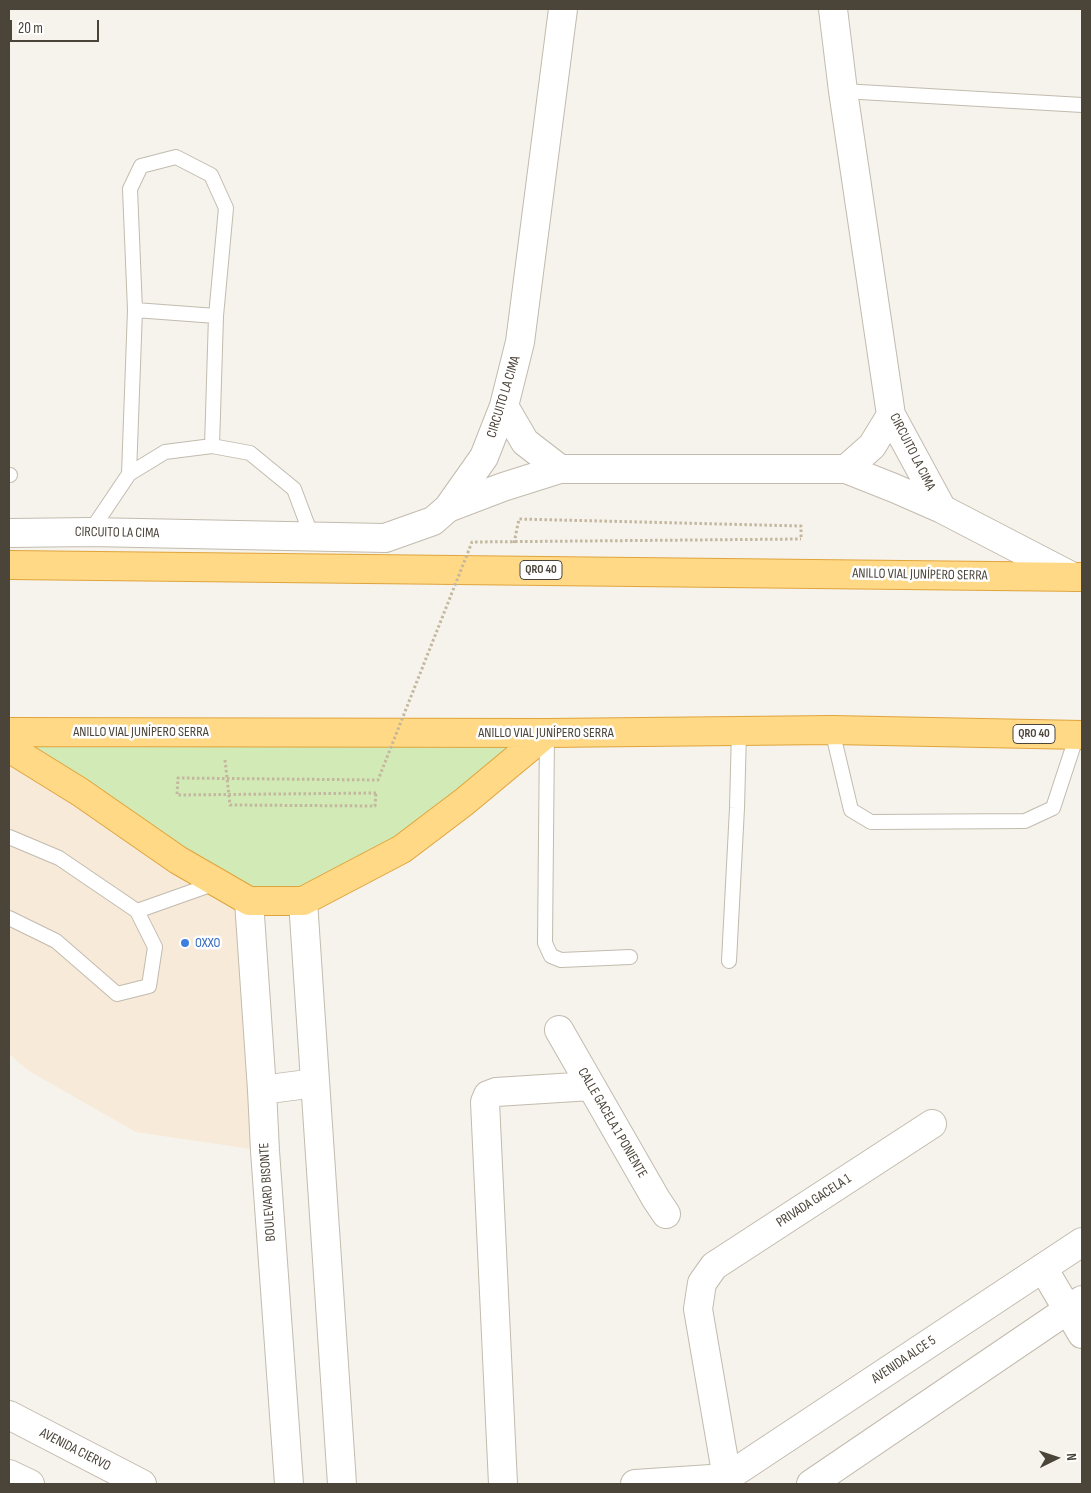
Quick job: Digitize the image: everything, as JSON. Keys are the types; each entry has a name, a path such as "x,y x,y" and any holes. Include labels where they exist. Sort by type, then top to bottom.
{"highway":[{"name":"ANILLO VIAL JUNÍPERO SERRA","path":"9,565 1078,577"},
{"name":"ANILLO VIAL JUNÍPERO SERRA","path":"9,732 547,733 832,730 1079,735"},
{"path":"9,748 80,792 178,860 249,900 303,901 402,849 464,802 547,733"}],"street":[{"name":"CIRCUITO LA CIMA","path":"9,533 90,532 385,538 432,521 448,508 484,457 504,406 520,342 563,9"},
{"name":"CIRCUITO LA CIMA","path":"833,9 843,91 891,415 942,509"},
{"path":"504,406 525,442 560,469"},
{"path":"846,469 872,446 891,415"},
{"path":"448,508 503,487 560,469 846,469 942,509 1078,577"},
{"name":"BOULEVARD BISONTE","path":"249,900 290,1484"},
{"path":"303,901 342,1484"},
{"name":"CALLE GACELA 1 PONIENTE","path":"559,1030 666,1214"},
{"path":"262,1090 315,1083"},
{"path":"503,1484 485,1102 488,1095 496,1092 591,1086"},
{"name":"PRIVADA GACELA 1","path":"727,1481 698,1309 702,1283 714,1266 932,1124"},
{"name":"AVENIDA ALCE 5","path":"727,1481 1082,1242"},
{"path":"1043,1268 1074,1305 1082,1334"},
{"path":"811,1484 1074,1305"},
{"name":"AVENIDA CIERVO","path":"9,1415 142,1484"},
{"path":"9,1474 30,1484"},
{"path":"635,1484 727,1481"}],"lane":[{"path":"843,91 1082,105"},
{"path":"129,474 135,310 130,190 140,166 176,157 211,175 226,208 216,316 212,446"},
{"path":"135,310 216,316"},
{"path":"90,532 129,474 165,452 212,446 250,453 294,489 312,537"},
{"path":"832,730 851,810 871,822 1025,821 1053,808 1079,735"},
{"path":"729,961 738,808 739,731"},
{"path":"547,733 545,943 551,956 561,960 630,957"},
{"path":"9,837 58,858 137,911 155,947 149,986 116,994 56,941 9,918"},
{"path":"137,911 217,882"}],"path":[{"path":"222,732 230,805 375,806 376,793 177,795 178,778 378,780 472,542 800,539 801,526 519,519 508,570"}],"shaded area":[{"path":"9,748 249,901 265,1151 136,1132 29,1071 9,1054"}],"green space":[{"path":"9,732 547,733 303,901 249,901"}],"place":[{"name":"OXXO","path":"185,943"}]}
